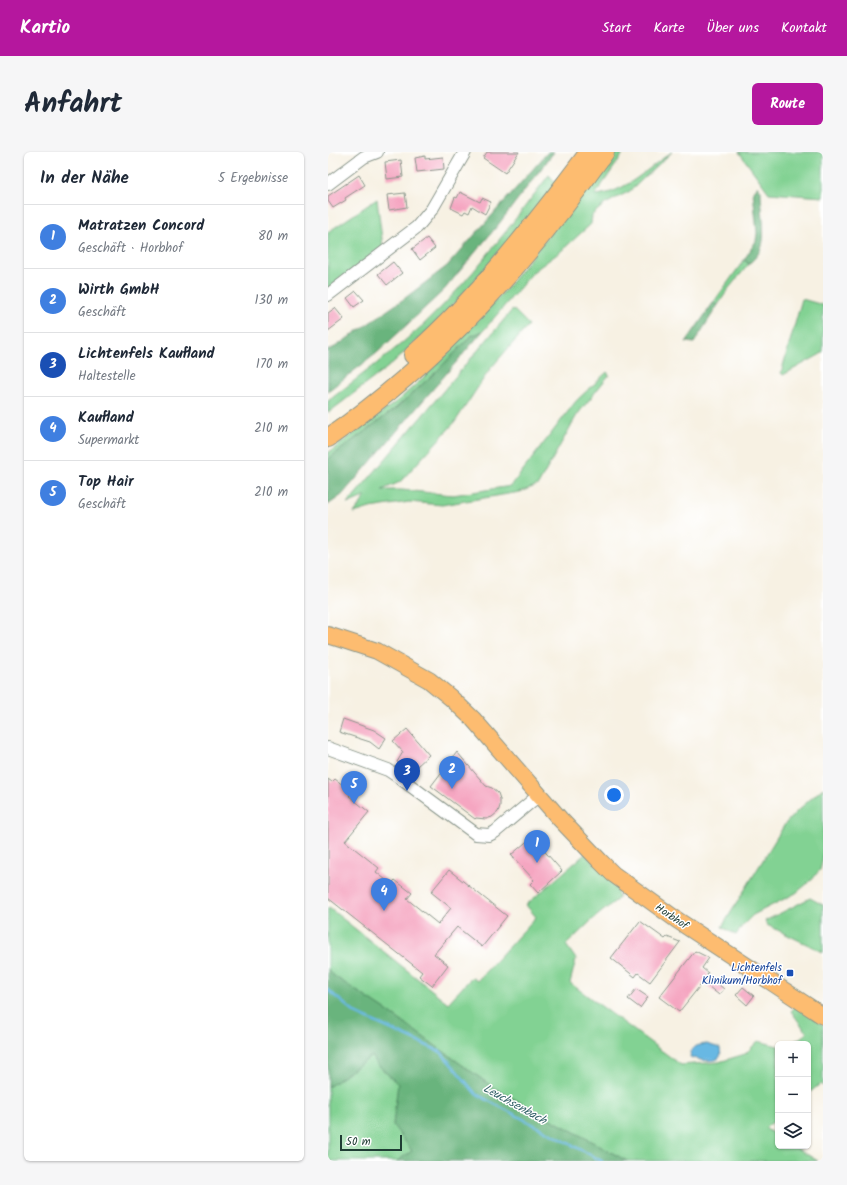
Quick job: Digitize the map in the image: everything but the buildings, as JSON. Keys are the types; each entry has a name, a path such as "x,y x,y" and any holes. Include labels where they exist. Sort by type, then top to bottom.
{"highway":[{"path":"328,423 383,381 456,314 528,232 589,152"},
{"path":"328,438 390,390 457,331 514,270 539,240 605,152"}],"main road":[{"name":"Horbhof","path":"328,635 378,652 429,680 451,698 472,719 600,861 636,892 676,920 823,1016"}],"street":[{"path":"328,184 364,157 376,152"},
{"path":"328,295 417,227 432,209 463,152"},
{"path":"328,748 388,770 476,834 489,836 539,795"}],"green space":[{"path":"548,152 554,152 498,225 444,290 377,353 328,391 328,350 335,347 405,298 447,266"},
{"path":"614,152 623,152 595,195 617,190 626,185 672,152 630,191 605,204 592,215 591,224 560,252 534,271 483,331 471,336 437,371 396,408 328,459 328,453 401,398 426,375 464,335 506,289"},
{"path":"739,152 823,152 823,197 769,193"},
{"path":"549,175 557,184 497,258 427,332 388,367 328,413 328,401 412,335 441,308 489,253"},
{"path":"758,186 761,191 763,241 760,251 749,264 744,260 756,241 757,233 753,192"},
{"path":"377,199 383,247 328,289 328,232"},
{"path":"744,260 749,264 729,288 718,305 713,303"},
{"path":"802,299 823,305 823,351 821,354 783,375 781,373"},
{"path":"713,303 718,305 694,343 686,342"},
{"path":"513,309 529,325 490,369 455,422 400,482 382,490 402,490 453,495 511,486 576,401 607,372 609,375 577,415 538,485 520,492 442,505 409,502 370,508 354,513 366,496 347,504"},
{"path":"483,331 342,495 328,505 328,459 396,408 437,371 471,336"},
{"path":"823,788 823,858 820,870 796,893 753,915 742,926 736,935 722,927 785,824"},
{"path":"585,854 615,883 619,898 592,920 566,945 576,959 570,983 681,1065 719,1062 745,1054 758,1041 775,1045 775,1120 765,1128 775,1135 775,1149 798,1149 818,1161 627,1161 494,1088 390,1013 334,976 328,969 328,907 448,1003 472,977 477,981 536,917 526,905"},
{"path":"810,898 823,905 823,952 767,925 765,921"},
{"path":"328,969 334,976 390,1013 494,1088 627,1161 397,1161 412,1151 393,1125 398,1084 378,1065 372,1056 328,1087"},
{"path":"796,1006 823,1025 823,1086 820,1084 811,1092 811,1041 795,1041 807,1033 791,1011"},
{"path":"372,1056 378,1065 398,1084 393,1125 412,1151 397,1161 328,1161 328,1087"}],"water":[{"path":"707,1044 720,1048 721,1054 717,1060 709,1061 690,1057 693,1048"}],"waterway":[{"name":"Leuchsenbach","path":"328,990 355,1013 441,1052 476,1094 602,1161"}],"place":[{"name":"Wirth GmbH","path":"452,789"},
{"name":"Lichtenfels Kaufland","path":"407,791"},
{"name":"Top Hair","path":"354,804"},
{"name":"Matratzen Concord","path":"537,863"},
{"name":"Kaufland","path":"384,911"},
{"name":"Lichtenfels Klinikum/Horbhof","path":"790,973"}]}
